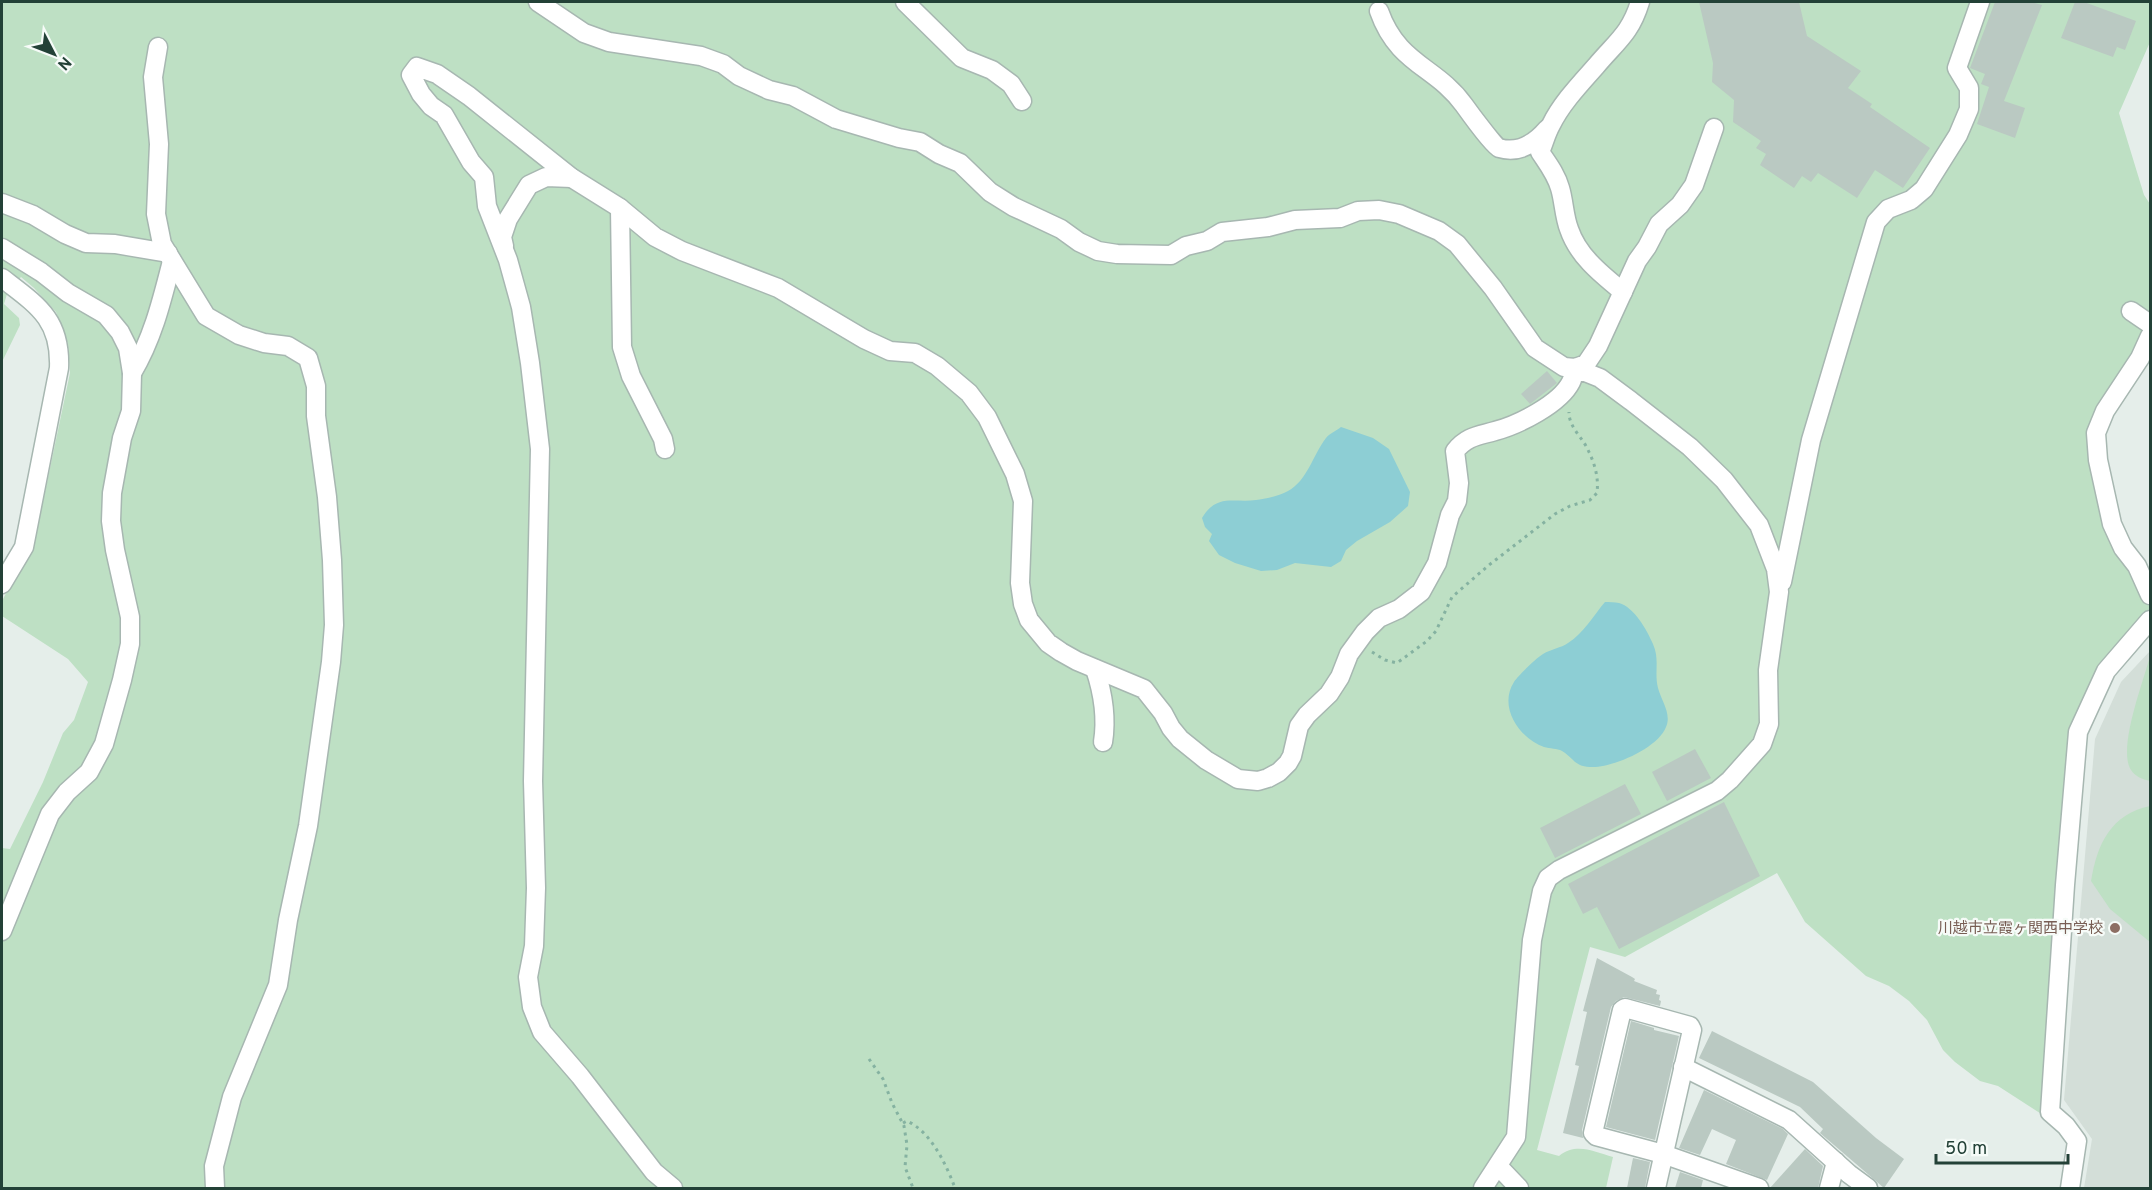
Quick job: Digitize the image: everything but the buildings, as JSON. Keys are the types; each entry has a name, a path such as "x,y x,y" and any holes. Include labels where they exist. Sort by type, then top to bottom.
{"street":[{"path":"538,2 584,33 609,42 701,57 723,64 739,76 769,90 793,96 836,119 920,142 960,163 990,192 1014,207 1061,229 1079,242 1098,251 1117,254 1172,255 1186,246 1207,241 1222,232 1268,227 1295,220 1340,218 1358,212 1379,210 1399,214 1439,231 1458,244 1493,288 1535,348 1564,367 1573,376 1600,378 1690,447 1724,480 1759,525 1776,569 1779,592"},
{"path":"905,2 962,58 992,70 1011,84 1022,101"},
{"path":"1623,292 1586,260 1569,230 1555,173 1540,152 1551,125 1564,105 1628,32 1640,2"},
{"path":"1483,1188 1516,1137 1532,940 1542,891 1548,878 1559,870 1717,790 1738,772 1762,744 1769,724 1768,670 1779,592 1811,440 1876,222 1888,209 1911,200 1924,189 1958,135 1969,109 1969,88 1957,68 1980,2"},
{"path":"1379,11 1394,41 1406,55 1447,85 1494,146 1501,149 1529,146 1551,125"},
{"path":"158,47 153,77 159,144 156,213 162,244 207,316 239,334 264,343 288,346 308,358 316,386 316,416 327,497 332,560 334,625 331,662 308,826 288,920 278,985 232,1097 214,1166 215,1188"},
{"path":"508,260 487,206 484,177 471,162 444,115 431,106 414,85 411,75 417,67 437,74 469,96 573,178 620,208 655,237 682,251 778,288 864,339 890,351 915,354 938,366 969,393 987,417 1015,474 1023,501 1020,583 1023,604 1029,620 1048,643 1060,652 1144,689 1180,739 1206,760 1238,778 1258,781 1279,772 1288,763 1292,756 1299,726 1329,694 1340,677 1349,654 1359,640 1379,618 1399,609 1420,592 1437,563 1450,515 1457,501 1459,483 1455,452 1461,444 1479,433 1494,431 1528,419 1549,405 1573,376 1587,364 1659,224 1680,205 1694,185 1714,128"},
{"path":"573,178 546,177 529,185 508,219 502,237 521,307 540,449 532,781 536,888 534,946 528,977 531,1006 542,1032 580,1076 654,1172 673,1188"},
{"path":"2,203 33,215 64,234 86,243 115,244 170,257"},
{"path":"620,208 622,347 631,376 663,439 665,449"},
{"path":"2,248 41,272 68,293 106,315 120,332 128,348 132,373 131,411 122,438 112,493 111,521 130,617 130,644 126,662 104,744 89,772 67,792 50,814 2,931"},
{"path":"132,373 144,353 158,316 170,257"},
{"path":"2,278 46,315 54,331 59,352 59,368 24,547 2,584"},
{"path":"2131,311 2151,324"},
{"path":"2151,336 2140,358 2105,411 2096,433 2098,460 2112,524 2123,548 2137,566 2151,595"},
{"path":"2070,1188 2077,1141 2066,1125 2050,1112 2078,732 2106,671 2151,620"},
{"path":"1095,669 1103,699 1105,730 1103,741"},
{"path":"1656,1188 1663,1154 1692,1030 1689,1026 1625,1008 1622,1010 1593,1133 1596,1136 1663,1154 1759,1188"},
{"path":"1683,1067 1789,1120 1868,1188"},
{"path":"1829,1188 1836,1162"},
{"path":"1498,1166 1519,1188"}],"path":[{"path":"1359,640 1385,660 1396,663 1413,652 1436,631 1452,597 1489,565 1555,514 1570,506 1590,500 1597,493 1597,474 1594,463 1574,430 1569,417 1573,376"},
{"path":"869,1059 883,1079 903,1123 907,1139 905,1167 913,1188"},
{"path":"903,1123 907,1121 924,1131 955,1188"}],"shaded area":[{"name":"川越市立霞ヶ関西中学校","path":"2150,651 2150,1188 2084,1188 2092,1139 2064,1100 2095,739 2121,682"}],"green space":[{"path":"2,2 2150,2 2150,42 2119,113 2144,195 2150,204 2150,324 2134,356 2115,378 2091,423 2136,577 2150,608 2102,663 2073,724 2043,1115 1998,1086 1980,1081 1955,1062 1943,1050 1927,1020 1909,1001 1889,986 1866,976 1805,922 1777,873 1625,957 1590,947 1537,1150 1559,1156 1572,1150 1586,1149 1613,1157 1606,1188 2,1188 2,848 10,849 43,782 63,733 74,720 88,682 68,659 2,616 2,601 36,535 70,373 68,344 56,312 21,277 8,291 4,304 19,318 20,325 2,362"},
{"path":"2150,656 2150,781 2139,777 2131,770 2127,747 2133,714"},
{"path":"2150,806 2150,942 2110,909 2091,881 2097,855 2108,833 2125,816"}],"water":[{"path":"1341,427 1373,438 1389,449 1410,492 1408,506 1390,522 1357,541 1346,550 1341,561 1331,567 1295,563 1277,570 1261,571 1219,555 1209,541 1212,534 1205,527 1202,518 1208,510 1220,502 1264,499 1277,496 1295,487 1326,438"},
{"path":"1605,602 1625,605 1635,614 1647,632 1655,650 1657,682 1668,722 1661,735 1645,749 1612,764 1587,767 1578,764 1558,749 1544,747 1527,737 1514,720 1508,701 1514,682 1524,671 1543,654 1574,639"}],"place":[{"name":"川越市立霞ヶ関西中学校","path":"2115,928"}]}
